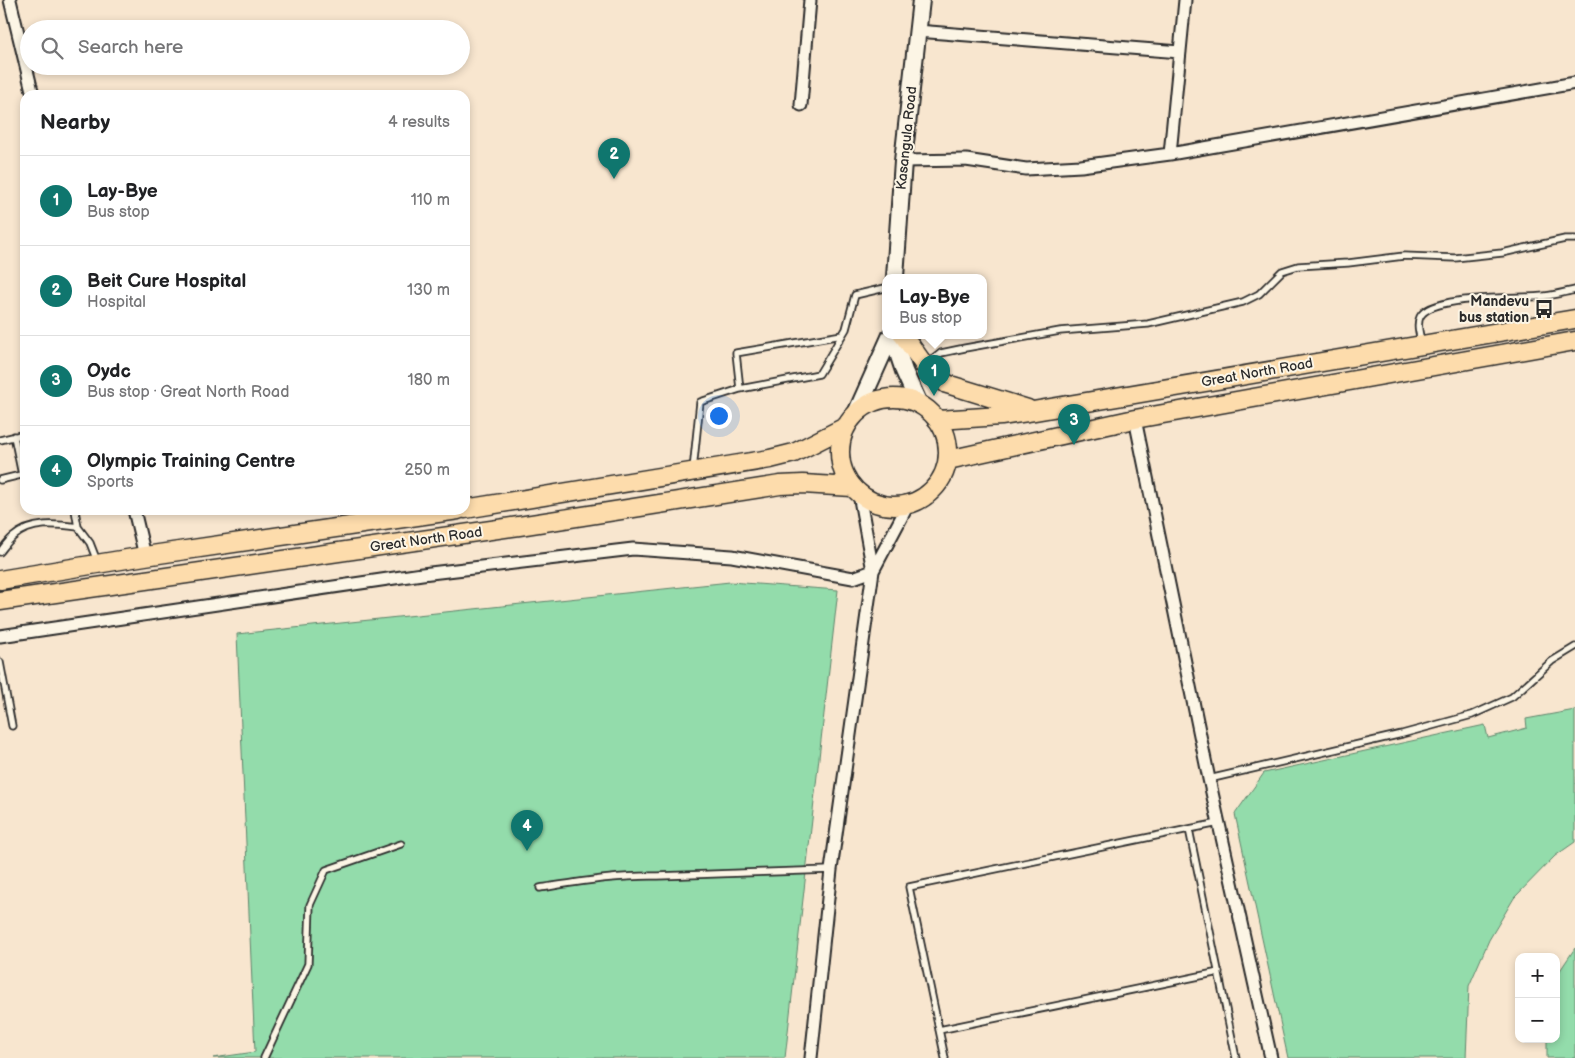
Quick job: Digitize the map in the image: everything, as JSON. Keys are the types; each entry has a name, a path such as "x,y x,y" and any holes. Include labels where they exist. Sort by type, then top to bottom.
{"main road":[{"name":"Kasangula Road","path":"895,274 903,161 921,0"},
{"name":"Great North Road","path":"938,420 1001,416 1034,411 1575,319"},
{"path":"857,411 874,401 891,398 908,399 919,404 938,420 946,439 948,460 941,480 927,496 908,505 898,507 882,506 868,500 855,490 842,468 840,458 841,437 845,427 857,411 890,339"},
{"path":"893,339 919,404"},
{"path":"906,339 925,366 947,384 1034,411"},
{"name":"Great North Road","path":"948,460 1135,419 1575,341"},
{"name":"Great North Road","path":"470,508 770,459 794,453 845,427"},
{"name":"Great North Road","path":"0,601 520,526 780,485 803,484 855,490"},
{"name":"Great North Road","path":"0,580 145,556 424,515"}],"street":[{"path":"801,105 810,0"},
{"path":"1170,154 1185,0"},
{"path":"7,3 20,49"},
{"path":"917,32 1180,52"},
{"path":"27,75 32,90"},
{"path":"903,161 966,160 1026,170 1081,166 1170,154 1575,83"},
{"path":"1135,419 1209,779 1271,1058"},
{"path":"855,490 873,571"},
{"path":"811,1058 831,870 873,571 908,505"},
{"path":"135,515 145,556"},
{"path":"0,636 422,574 633,549 732,556 853,578 873,571"}],"lane":[{"path":"925,366 942,353 964,348 1060,331 1148,324 1243,302 1259,294 1282,271 1298,266 1348,263 1404,256 1455,258 1502,253 1565,239 1575,239"},
{"path":"692,472 700,402 740,389 819,374 846,329 854,295 882,289"},
{"path":"1422,344 1418,327 1419,318 1432,307 1448,301 1545,296 1575,290"},
{"path":"740,389 736,353 842,335"},
{"path":"0,440 20,435"},
{"path":"14,436 20,459"},
{"path":"0,480 20,475"},
{"path":"76,515 78,527 90,543 98,564"},
{"path":"0,552 12,537 26,528 60,524 78,527"},
{"path":"1209,779 1402,734 1472,715 1512,697 1552,661 1575,647"},
{"path":"0,662 12,726"},
{"path":"944,1058 909,887 1219,823"},
{"path":"1189,829 1236,1058"},
{"path":"264,1058 308,964 310,905 326,870 401,844"},
{"path":"540,888 606,878 635,876 831,870"},
{"path":"939,1030 1219,972"}],"green space":[{"path":"730,582 838,590 785,1058 213,1058 255,1052 237,634"},
{"path":"1575,710 1575,842 1555,856 1514,898 1489,940 1469,986 1466,1058 1288,1058 1235,814 1264,773 1485,725 1488,738 1527,728 1526,719"},
{"path":"1575,948 1575,1058 1547,1058 1547,1043 1560,1043 1560,970"}],"place":[{"name":"Beit Cure Hospital","path":"614,179"},
{"name":"Mandevu bus station","path":"1544,309"},
{"name":"Lay-Bye","path":"934,396"},
{"name":"Oydc","path":"1074,445"},
{"name":"Olympic Training Centre","path":"527,851"}]}
